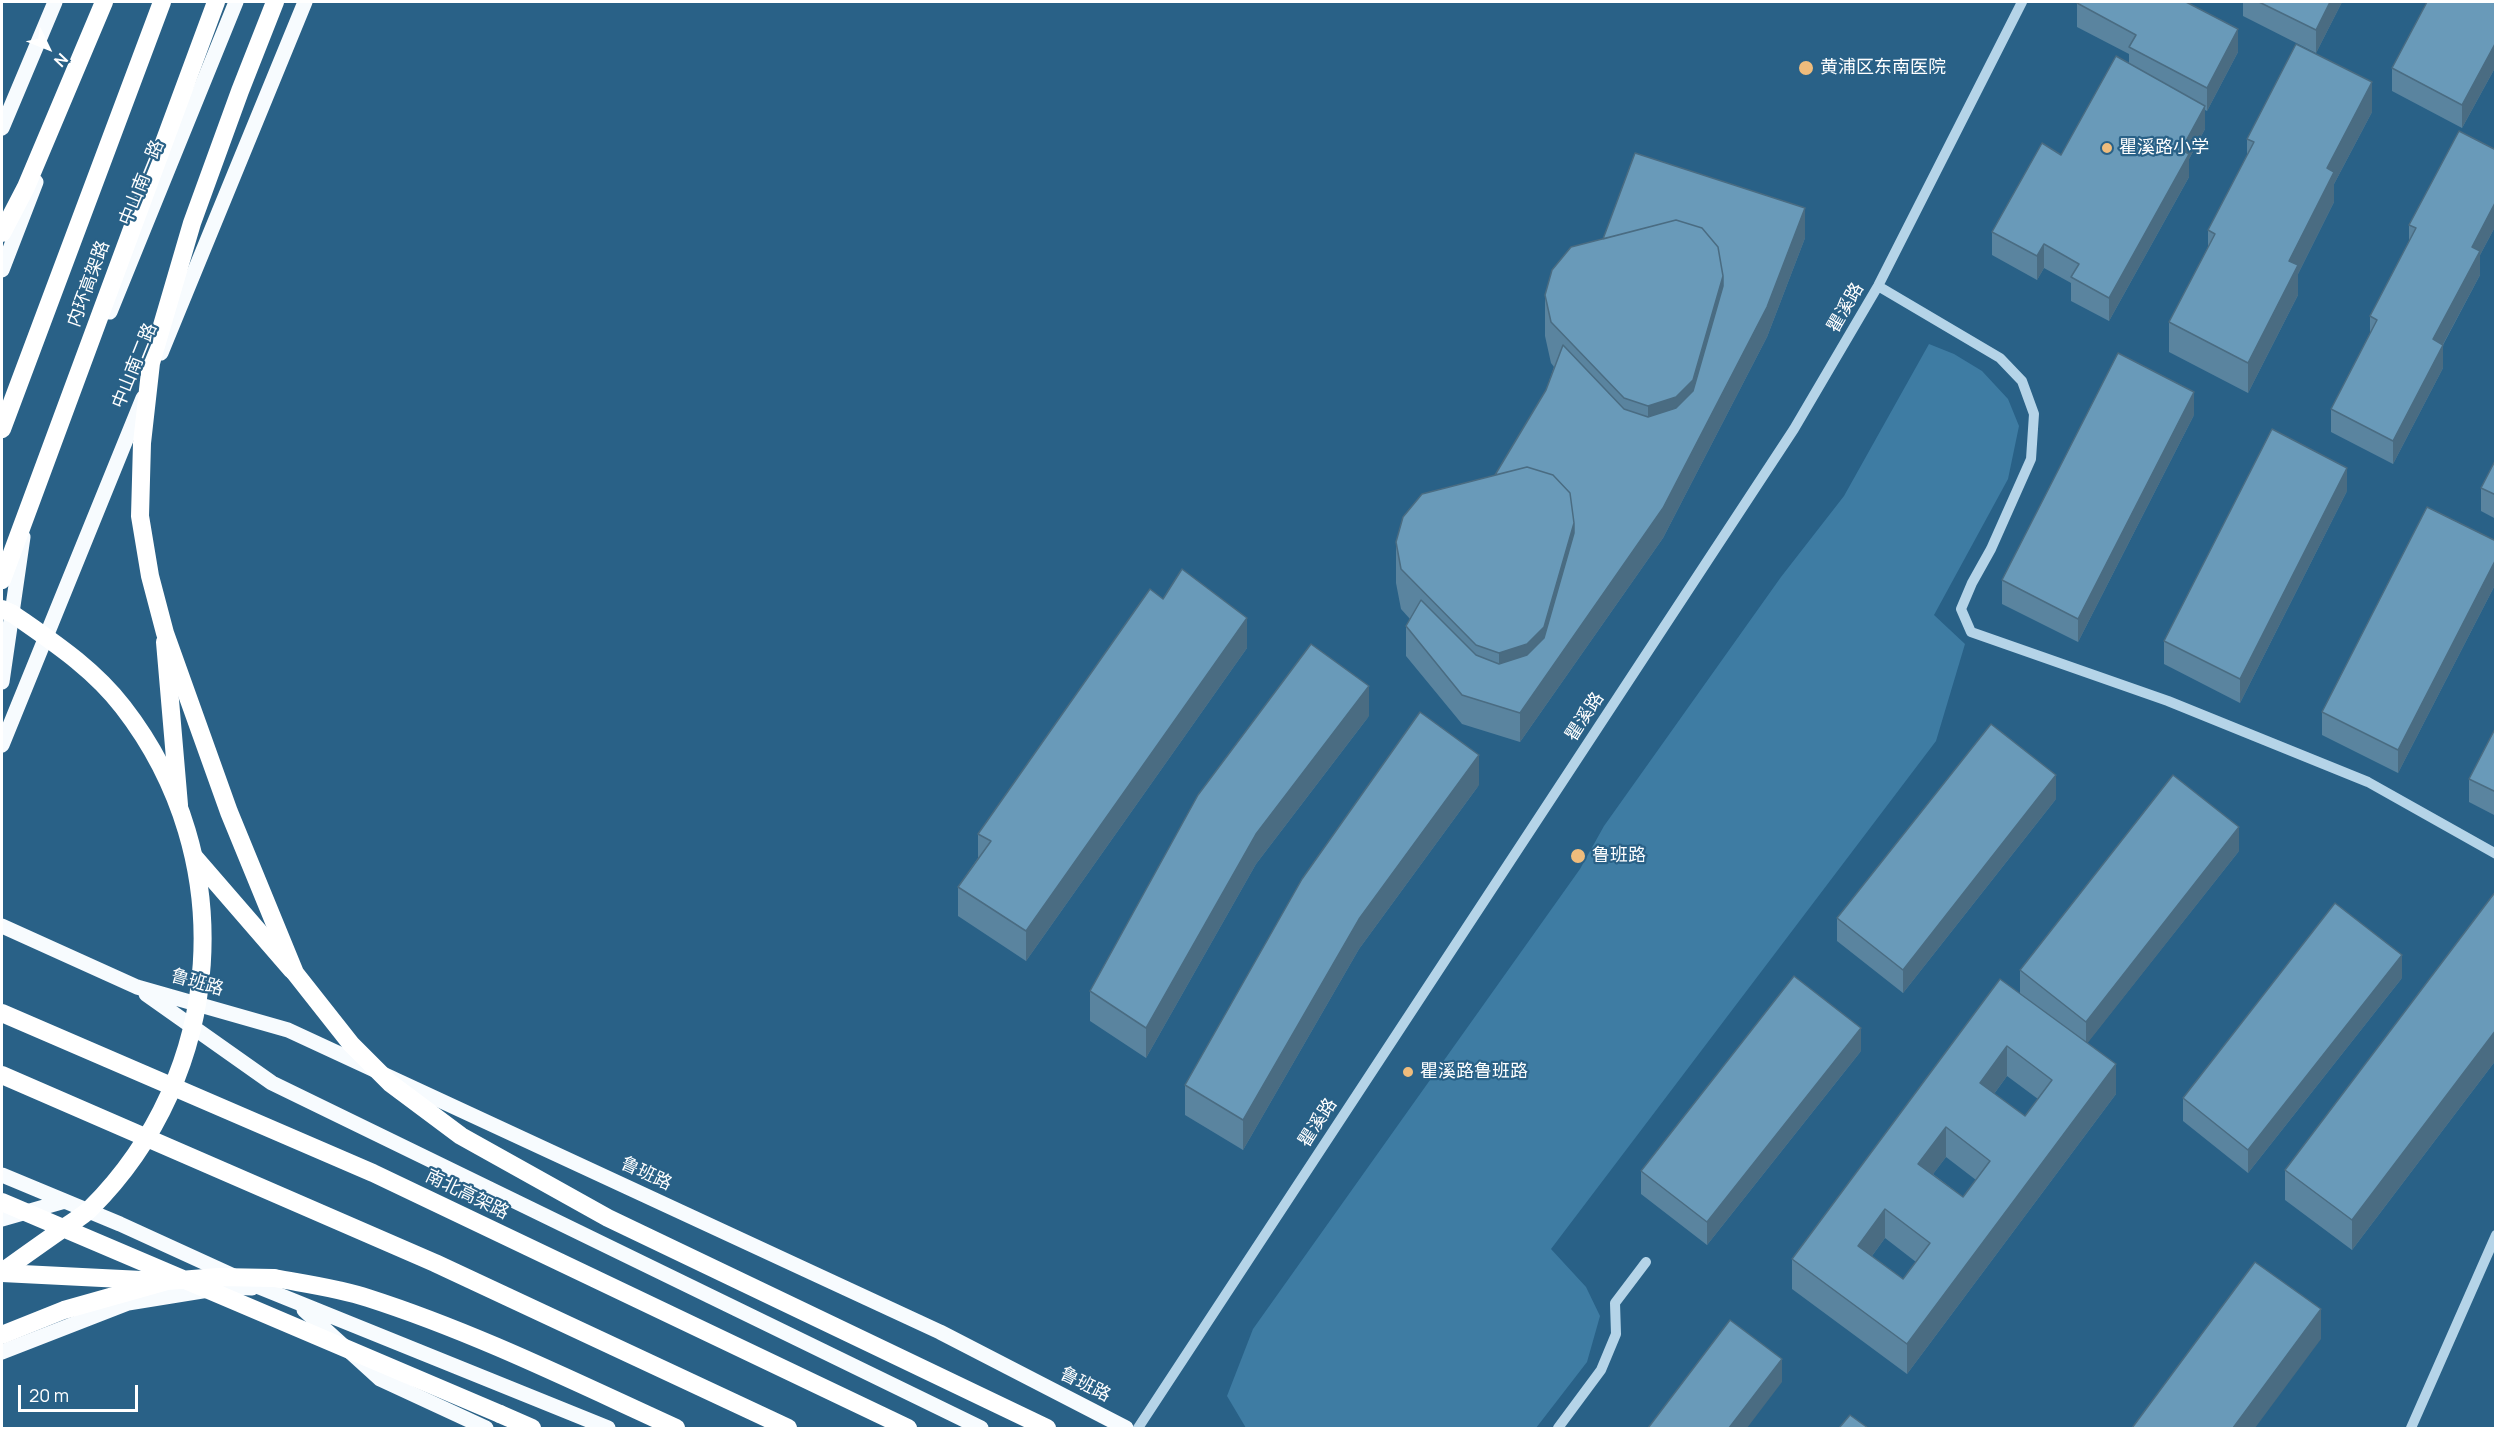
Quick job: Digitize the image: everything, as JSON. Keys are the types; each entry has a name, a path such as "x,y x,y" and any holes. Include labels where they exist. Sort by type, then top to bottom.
{"highway":[{"path":"2,233 26,187 104,2"},
{"name":"内环高架路","path":"2,429 162,2"},
{"name":"内环高架路","path":"3,576 216,2"},
{"path":"275,2 192,223 151,363 142,443 140,516 150,576 165,633 229,812 295,973"},
{"path":"2,609 13,614 76,658 123,707 163,770 179,805 195,858 204,926 197,1013 166,1105 135,1158 89,1210 2,1273"},
{"path":"165,633 179,805"},
{"path":"195,858 295,973 351,1044 390,1083 461,1136 608,1218 1047,1428"},
{"name":"南北高架路","path":"2,1013 373,1173 908,1428"},
{"path":"2,1075 435,1263 789,1428"},
{"path":"2,1202 532,1428"},
{"path":"2,1273 167,1281 219,1277 274,1278 319,1286 368,1298 503,1348 676,1428"},
{"path":"2,1335 64,1311 167,1281"}],"main road":[{"path":"2,128 55,2"},
{"path":"2,270 109,2"},
{"name":"中山南一路","path":"3,576 236,2"},
{"name":"中山南二路","path":"2,745 304,2"},
{"path":"2,682 26,519"},
{"name":"鲁班路","path":"2,926 137,987 288,1030 940,1332 1126,1428"},
{"path":"2,939 21,936"},
{"name":"鲁班路","path":"137,987 272,1083 981,1428"},
{"path":"2,1175 295,1302 608,1428"},
{"path":"2,1219 65,1202"},
{"path":"2,1352 128,1303 227,1287 264,1289"},
{"path":"295,1302 380,1379 486,1428"}],"street":[{"name":"瞿溪路","path":"1138,1428 1794,429 1878,286 2022,2"},
{"path":"1878,286 2000,358 2022,381 2034,414 2031,459 1991,549 1971,583 1961,609 1971,632 2168,701 2368,782 2496,854"},
{"path":"2411,1428 2496,1236"},
{"path":"1558,1428 1601,1370 1616,1334 1615,1303 1646,1262"}],"shaded area":[{"path":"1929,344 1954,354 1982,371 2008,399 2019,426 2008,479 1934,615 1965,644 1936,741 1551,1249 1586,1287 1600,1316 1587,1362 1536,1428 1246,1428 1227,1396 1253,1329 1580,869 1604,826 1781,577 1844,496"}],"building":[{"path":"2078,2 2186,2 2238,29 2207,88 2129,47 2136,35"},
{"path":"2259,2 2330,2 2316,30"},
{"path":"2427,2 2496,2 2496,42 2462,105 2392,68"},
{"path":"2296,44 2372,82 2327,168 2334,172 2289,261 2298,265 2248,363 2169,322 2215,234 2208,230 2254,142 2247,139"},
{"path":"2116,56 2205,106 2181,150 2189,154 2109,298 2071,277 2079,264 2044,244 2037,256 1992,232 2042,143 2061,155"},
{"path":"2459,131 2496,150 2496,201 2472,247 2480,251 2433,339 2443,345 2393,441 2331,409 2377,320 2370,316 2416,228 2409,225"},
{"path":"1635,153 1805,208 1767,307 1663,508 1520,713 1462,695 1406,626 1421,600 1476,655 1499,664 1527,655 1544,638 1574,533 1570,493 1553,475 1527,467 1495,475 1546,390 1563,345 1624,409 1648,417 1676,408 1693,391 1723,286 1718,247 1702,228 1676,220 1603,239"},
{"path":"1676,220 1702,228 1718,247 1723,276 1693,380 1676,397 1648,406 1624,398 1551,322 1545,295 1552,270 1571,247"},
{"path":"2118,353 2194,392 2078,619 2002,580"},
{"path":"2272,429 2347,468 2240,679 2164,641"},
{"path":"2496,459 2496,495 2481,488"},
{"path":"1527,467 1553,475 1570,493 1574,523 1544,627 1527,644 1499,653 1476,645 1401,569 1396,542 1403,517 1422,494"},
{"path":"2427,507 2496,541 2496,559 2398,750 2322,712"},
{"path":"1182,569 1247,618 1026,931 958,887 991,841 978,834 1150,589 1163,599"},
{"path":"1311,644 1369,686 1256,834 1146,1028 1090,991 1198,795"},
{"path":"1420,712 1479,755 1359,919 1243,1120 1185,1085 1302,879"},
{"path":"1991,724 2056,775 1903,970 1837,918"},
{"path":"2496,727 2496,792 2469,779"},
{"path":"2173,775 2239,827 2086,1022 2020,970"},
{"path":"2496,891 2496,1030 2352,1220 2285,1170"},
{"path":"2335,903 2402,955 2248,1150 2183,1098"},
{"path":"1794,976 1861,1028 1707,1222 1641,1171"},
{"path":"2000,979 2116,1064 1907,1344 1792,1259","holes":["2007,1046 2052,1080 2025,1116 1980,1083","1946,1127 1990,1161 1963,1197 1918,1164","1885,1209 1930,1243 1903,1279 1858,1246"]},
{"path":"2255,1262 2321,1309 2233,1428 2132,1428"},
{"path":"1730,1320 1782,1359 1729,1428 1648,1428"},
{"path":"1850,1415 1868,1428 1839,1428"}],"place":[{"name":"黄浦区东南医院","path":"1806,68"},
{"name":"瞿溪路小学","path":"2107,148"},
{"name":"鲁班路","path":"1578,856"},
{"name":"瞿溪路鲁班路","path":"1408,1072"}]}
